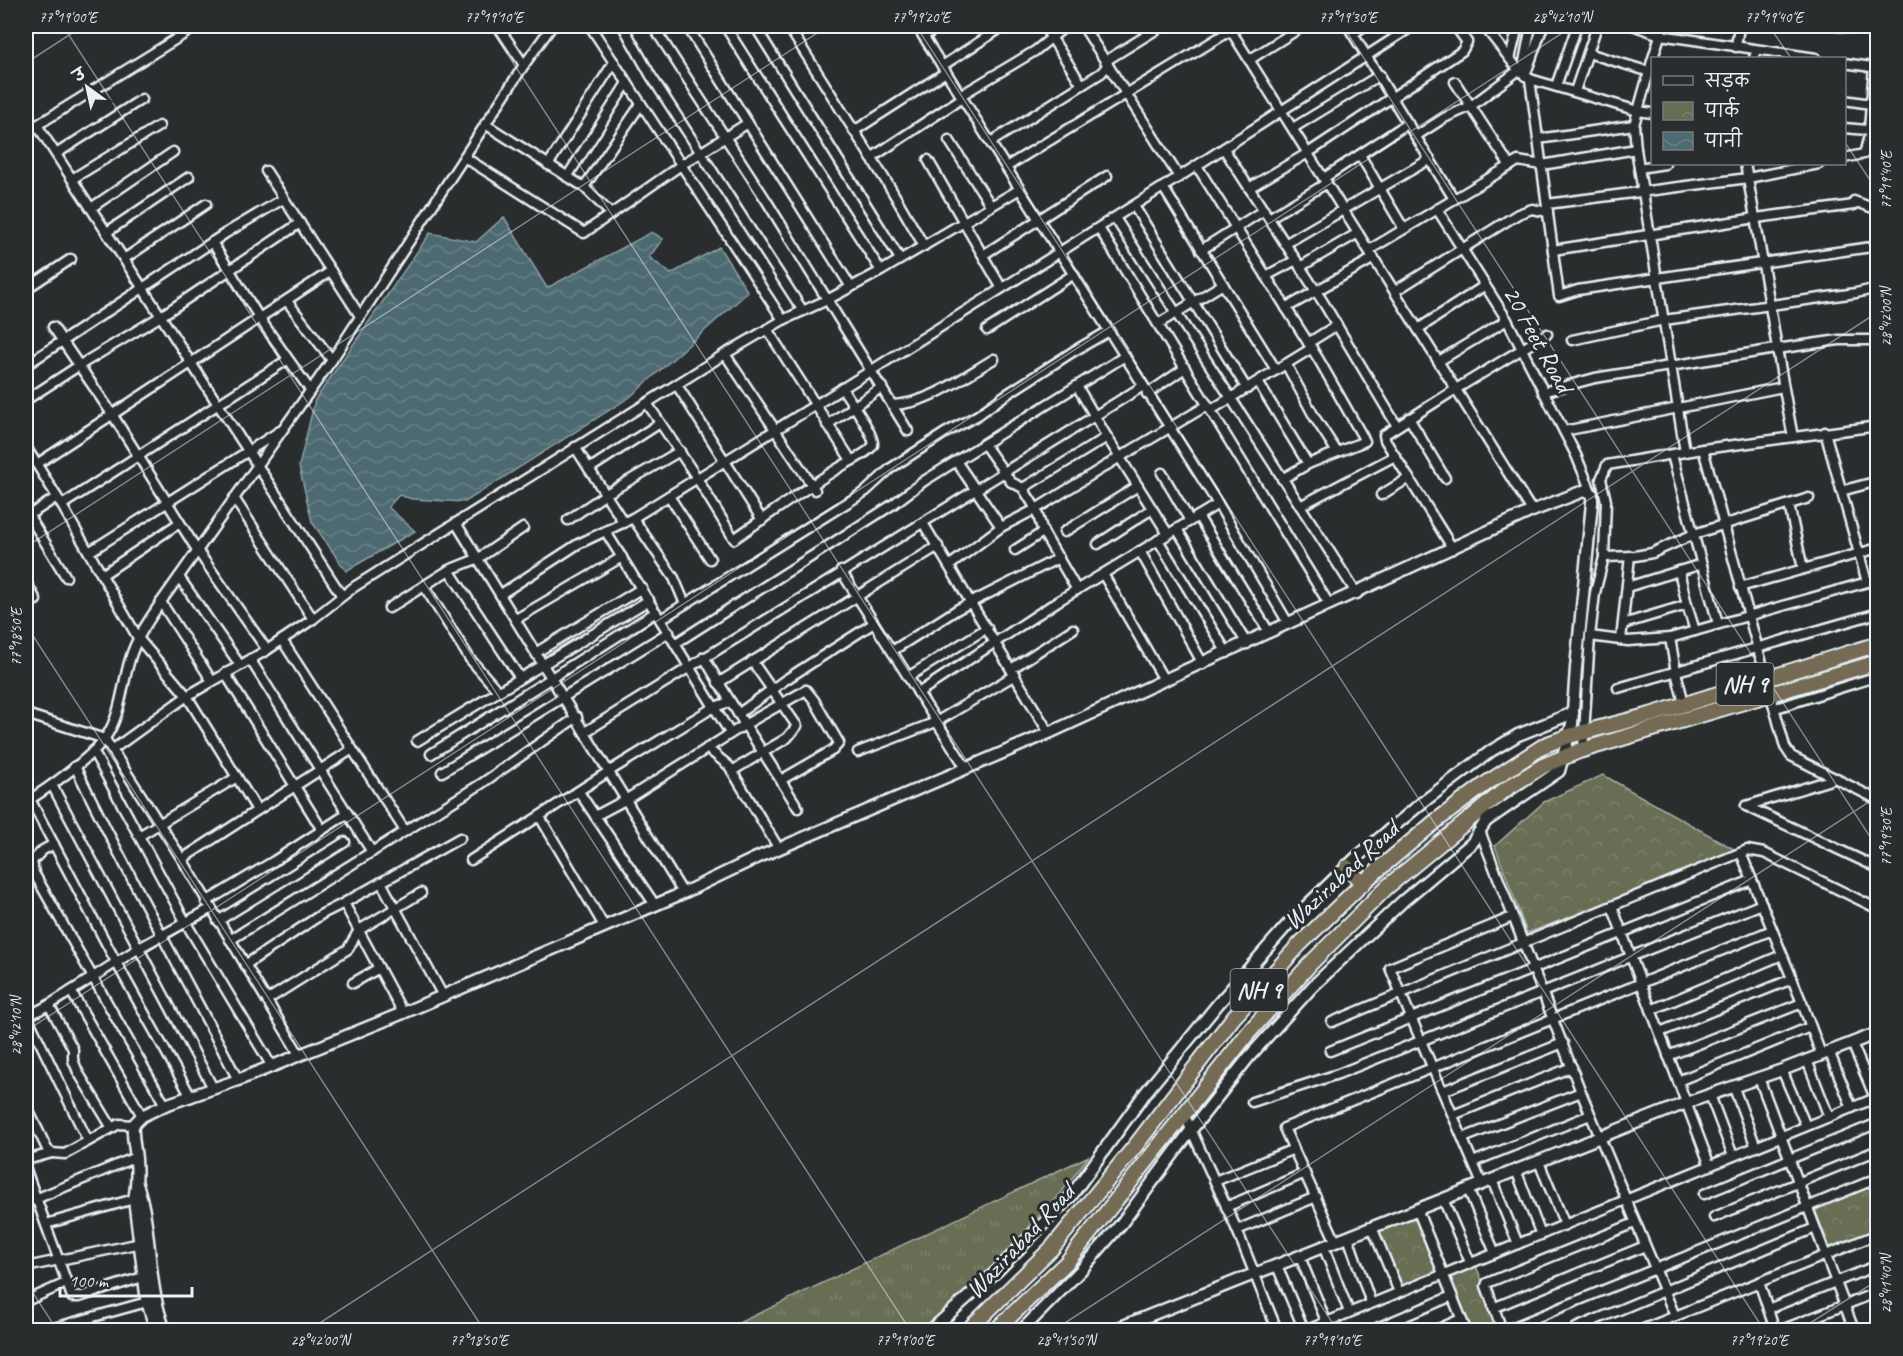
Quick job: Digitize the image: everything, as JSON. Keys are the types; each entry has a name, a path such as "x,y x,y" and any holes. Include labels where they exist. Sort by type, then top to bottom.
{"highway":[{"name":"Wazirabad Road","path":"968,1330 1052,1248 1136,1145 1233,1018 1299,945 1362,884 1436,821 1481,787 1545,745 1569,736 1878,644"},
{"name":"Wazirabad Road","path":"996,1330 1067,1262 1249,1032 1310,964 1387,887 1485,815 1525,778 1561,758 1583,750 1878,662"},
{"path":"1481,787 1485,815"},
{"path":"1347,867 1362,884"}],"street":[{"path":"26,132 198,26"},
{"path":"498,26 524,65"},
{"path":"590,26 783,320"},
{"path":"653,26 766,200 908,431"},
{"path":"687,26 850,287"},
{"path":"725,26 881,271"},
{"path":"755,26 900,259"},
{"path":"788,26 872,158 924,246"},
{"path":"917,26 1218,504 1288,623"},
{"path":"923,36 941,26"},
{"path":"854,131 1004,26"},
{"path":"1044,26 1082,86"},
{"path":"872,158 962,98 963,94 1052,38 1066,26"},
{"path":"1083,26 1179,177"},
{"path":"1141,26 1148,34"},
{"path":"991,142 1082,86 1101,73 1108,65 1107,60 1162,26"},
{"path":"1249,60 1303,26"},
{"path":"1348,26 1454,199"},
{"path":"1353,34 1365,26"},
{"path":"501,594 578,544 633,518 872,370 1197,166 1413,26"},
{"path":"1250,188 1393,98 1466,47 1467,42 1455,26"},
{"path":"1484,26 1523,73 1556,86 1638,111 1651,113"},
{"path":"1492,36 1494,26"},
{"path":"1510,59 1518,26"},
{"path":"1531,26 1523,73 1538,139 1559,296 1578,290 1878,246"},
{"path":"1416,136 1444,118 1471,106 1523,73 1543,26"},
{"path":"1556,86 1577,26"},
{"path":"1575,91 1597,26"},
{"path":"1635,26 1660,35 1736,47 1755,54 1801,57"},
{"path":"1654,57 1663,26"},
{"path":"1736,47 1739,26"},
{"path":"1838,26 1878,30"},
{"path":"1006,167 1232,27 1249,60 1532,511"},
{"path":"191,1096 116,962 54,844 28,801 52,785 105,739 115,718 130,657 138,638 160,602 332,360 548,28"},
{"path":"624,28 651,76 803,311"},
{"path":"1588,53 1651,65"},
{"path":"548,165 614,62"},
{"path":"1846,63 1876,67 1871,104 1872,132 1864,154 1846,158"},
{"path":"1651,68 1634,125 1636,149 1685,452"},
{"path":"1293,128 1380,75"},
{"path":"1455,82 1510,166"},
{"path":"567,177 627,83"},
{"path":"56,154 142,99"},
{"path":"1846,100 1871,104"},
{"path":"584,187 641,104"},
{"path":"464,157 584,232 681,165 748,123"},
{"path":"1202,249 1236,227 1266,214 1326,181 1408,123"},
{"path":"485,124 584,187 611,214"},
{"path":"37,125 342,596"},
{"path":"1538,139 1634,125"},
{"path":"72,179 159,126"},
{"path":"1846,128 1872,132"},
{"path":"949,140 992,206"},
{"path":"1224,148 1317,292 1397,426"},
{"path":"1369,250 1518,161 1542,165 1636,149"},
{"path":"91,208 173,152"},
{"path":"1360,155 1404,229"},
{"path":"1285,244 1430,159"},
{"path":"928,160 1001,287"},
{"path":"1639,168 1658,165"},
{"path":"1745,165 1793,437"},
{"path":"1395,291 1518,214 1532,209 1748,178 1814,165"},
{"path":"1197,166 1310,345 1365,441 1308,464 1282,479"},
{"path":"266,171 360,316"},
{"path":"983,255 1107,176"},
{"path":"106,232 189,177"},
{"path":"1163,187 1276,370"},
{"path":"112,750 187,696 267,650 313,620 342,596 725,354 783,320 881,271 1020,189"},
{"path":"26,365 142,287 283,199"},
{"path":"1553,250 1854,203 1878,210"},
{"path":"124,259 206,204"},
{"path":"1134,206 1246,388"},
{"name":"20 Feet Road","path":"1437,209 1484,286 1508,320 1592,494"},
{"path":"1115,218 1357,594"},
{"path":"26,400 161,316 300,223"},
{"path":"1099,228 1329,604"},
{"path":"1266,276 1298,263 1358,232"},
{"path":"212,242 287,360 310,390"},
{"path":"1286,308 1374,258"},
{"path":"26,289 71,259"},
{"path":"37,464 331,271"},
{"path":"987,330 1074,274"},
{"path":"1158,324 1222,284"},
{"path":"1418,329 1484,286"},
{"path":"1572,340 1664,320 1878,288"},
{"path":"287,301 332,360"},
{"path":"1439,362 1508,320"},
{"path":"949,566 1001,527 1036,509 1169,428 1231,398 1258,382 1337,325"},
{"path":"53,327 112,414 179,523 267,650"},
{"path":"767,329 849,457"},
{"path":"431,754 552,678 659,615 685,604 866,491 891,468 945,433 978,415 1074,351 1109,331"},
{"path":"1453,549 1384,435 1547,334"},
{"path":"1543,392 1595,378 1776,349 1839,340 1878,340"},
{"path":"725,354 813,487"},
{"path":"676,643 956,461 1125,356"},
{"path":"892,405 907,404 937,392 994,359"},
{"path":"66,577 26,514 59,501 138,456 287,360"},
{"path":"1286,364 1337,453"},
{"path":"585,732 841,571 1095,416 1185,368"},
{"path":"1258,382 1308,464"},
{"path":"677,385 762,520"},
{"path":"1077,386 1168,534"},
{"path":"827,425 882,387"},
{"path":"1563,431 1783,387"},
{"path":"647,403 735,539 873,446 874,442 869,432 842,388"},
{"path":"1409,418 1445,478"},
{"path":"589,469 660,423"},
{"path":"1583,750 1590,636 1595,593 1604,557 1606,501 1601,479 1607,465 1703,449 1878,426"},
{"path":"88,552 285,428"},
{"path":"1825,432 1867,582"},
{"path":"1023,488 1107,437"},
{"path":"984,444 1011,482 1023,488 1036,509 1043,532 1077,590"},
{"path":"26,447 138,638 187,696 258,810"},
{"path":"575,447 624,523"},
{"path":"1703,449 1785,747 1791,756 1878,800"},
{"path":"568,520 606,494 680,451"},
{"path":"1672,455 1718,624"},
{"path":"1300,506 1395,456"},
{"path":"956,461 1001,527"},
{"path":"1162,473 1269,632"},
{"path":"1381,495 1409,478"},
{"path":"1840,491 1878,481"},
{"path":"1064,532 1138,486"},
{"path":"156,1330 147,1302 134,1199 137,1184 133,1125 142,1116 165,1105 238,1080 404,1013 1049,734 1329,604 1357,594 1532,511 1575,493 1586,490 1592,494 1573,712 1559,771 1485,815 1472,843 1403,901 1313,986 1248,1058 1121,1224 1081,1270 1022,1330"},
{"path":"669,496 710,559"},
{"path":"234,498 313,620"},
{"path":"1604,557 1652,553 1694,534 1809,498"},
{"path":"918,693 1077,590 1218,504"},
{"path":"1789,504 1803,569"},
{"path":"1098,544 1152,509"},
{"path":"633,518 674,578 685,604"},
{"path":"102,575 179,523"},
{"path":"456,523 577,717 682,893"},
{"path":"923,523 1049,734"},
{"path":"389,608 449,570 478,558 523,528"},
{"path":"1177,529 1247,644"},
{"path":"606,532 730,733"},
{"path":"1015,550 1043,532"},
{"path":"1158,540 1227,653"},
{"path":"718,683 938,546"},
{"path":"1740,587 1878,548"},
{"path":"1140,551 1203,664"},
{"path":"516,619 622,556"},
{"path":"1621,640 1630,556"},
{"path":"892,651 971,602 1059,558"},
{"path":"1627,587 1702,564"},
{"path":"449,570 520,678"},
{"path":"841,571 966,768"},
{"path":"1679,571 1695,631"},
{"path":"1103,574 1164,680"},
{"path":"179,577 240,665"},
{"path":"1590,636 1621,640 1670,638 1878,579"},
{"path":"26,582 36,600"},
{"path":"424,586 470,659 498,692"},
{"path":"537,652 642,588"},
{"path":"417,741 649,600"},
{"path":"160,602 212,681"},
{"path":"1623,624 1687,606"},
{"path":"1618,688 1878,613"},
{"path":"738,714 874,623"},
{"path":"908,676 987,628"},
{"path":"858,752 936,722 1013,672 1073,629"},
{"path":"442,772 669,632"},
{"path":"1670,638 1684,703"},
{"path":"282,640 405,831"},
{"path":"704,657 718,683 798,808"},
{"path":"250,659 372,852"},
{"path":"732,771 786,738 797,726 752,662"},
{"path":"225,673 322,830"},
{"path":"1776,708 1878,676"},
{"path":"595,816 627,799 801,691 809,693 839,743 833,750 781,780"},
{"path":"471,860 714,707 730,702"},
{"path":"931,1330 997,1271 1071,1196 1146,1092 1288,923 1347,867 1423,802 1491,751 1518,735 1573,712"},
{"path":"26,714 105,739 182,859 299,1054"},
{"path":"230,940 481,784 577,717"},
{"path":"707,748 729,766 779,849"},
{"path":"182,859 351,750"},
{"path":"93,751 186,923 271,1065"},
{"path":"75,766 103,824 238,1080"},
{"path":"139,836 237,777"},
{"path":"1837,778 1746,806 1878,868"},
{"path":"52,785 213,1088"},
{"path":"579,792 655,905"},
{"path":"88,1141 26,1017 139,948 186,923 208,905 347,814"},
{"path":"1485,815 1512,917 1599,1138 1675,1316"},
{"path":"540,817 604,926"},
{"path":"245,965 322,914 460,838"},
{"path":"218,921 345,842"},
{"path":"54,844 43,850 29,864 165,1105"},
{"path":"1332,1022 1741,852 1755,850 1764,853 1877,907"},
{"path":"1741,852 1810,1027 1851,1108"},
{"path":"1330,1051 1752,880"},
{"path":"381,882 442,996"},
{"path":"267,1000 348,949 358,930 421,893"},
{"path":"344,903 404,1013"},
{"path":"1252,1102 1338,1074 1762,904"},
{"path":"1612,906 1710,1166"},
{"path":"1512,917 1390,968 1473,1162 1487,1182 1518,1244"},
{"path":"1336,1242 1284,1128 1772,930"},
{"path":"1651,1010 1782,955"},
{"path":"353,984 379,968"},
{"path":"1660,1032 1792,979"},
{"path":"71,991 142,1116"},
{"path":"1668,1056 1802,1003"},
{"path":"49,1005 73,1049 73,1060 78,1072 112,1128"},
{"path":"1678,1081 1810,1027"},
{"path":"1118,1330 1686,1103 1734,1088 1877,1034"},
{"path":"1443,1091 1563,1043"},
{"path":"1277,1266 1305,1330 1876,1098 1852,1043"},
{"path":"1807,1060 1829,1117"},
{"path":"1453,1115 1572,1067"},
{"path":"1782,1070 1806,1126"},
{"path":"1759,1078 1844,1305 1851,1330"},
{"path":"1734,1088 1756,1147"},
{"path":"1463,1138 1581,1092"},
{"path":"1710,1095 1733,1156"},
{"path":"26,1105 47,1149 52,1153"},
{"path":"1184,1114 1215,1181 1277,1330"},
{"path":"1473,1162 1590,1115"},
{"path":"1704,1194 1878,1123"},
{"path":"26,1160 52,1153 65,1154 119,1124 133,1125"},
{"path":"1215,1181 1294,1149"},
{"path":"1714,1217 1878,1150"},
{"path":"26,1203 136,1157"},
{"path":"1539,1162 1565,1225"},
{"path":"26,1170 70,1294 75,1298 143,1276"},
{"path":"1516,1170 1541,1235"},
{"path":"1226,1207 1305,1173"},
{"path":"1635,1222 1487,1283 1493,1308 1504,1330 1878,1178"},
{"path":"137,1184 143,1200 155,1299 165,1330"},
{"path":"1468,1189 1495,1253"},
{"path":"1236,1230 1316,1197"},
{"path":"46,1224 134,1199"},
{"path":"1443,1199 1470,1263"},
{"path":"1417,1209 1466,1330"},
{"path":"1372,1227 1399,1292"},
{"path":"1576,1328 1815,1228"},
{"path":"1641,1330 1878,1234"},
{"path":"1348,1237 1371,1303"},
{"path":"26,1267 141,1243"},
{"path":"1493,1308 1645,1245"},
{"path":"1324,1248 1349,1312"},
{"path":"1300,1257 1326,1321"},
{"path":"1768,1309 1878,1264"},
{"path":"1759,1282 1775,1330"},
{"path":"26,1301 66,1283"},
{"path":"1781,1330 1878,1292"},
{"path":"1372,1330 1452,1296"},
{"path":"46,1330 147,1302"},
{"path":"1436,1330 1461,1320"}],"green space":[{"path":"1603,775 1741,853 1527,933 1495,846 1544,802"},
{"path":"1089,1156 1061,1193 985,1274 923,1330 724,1330"},
{"path":"1877,1180 1877,1236 1832,1255 1814,1207"},
{"path":"1417,1209 1443,1273 1474,1261 1502,1330 1466,1330 1443,1274 1399,1292 1372,1227"}],"water":[{"path":"504,217 547,288 652,232 663,239 649,257 671,274 719,247 748,292 630,397 465,502 412,499 399,495 388,507 415,531 346,571 312,522 299,466 315,400 430,233 476,242"}]}
